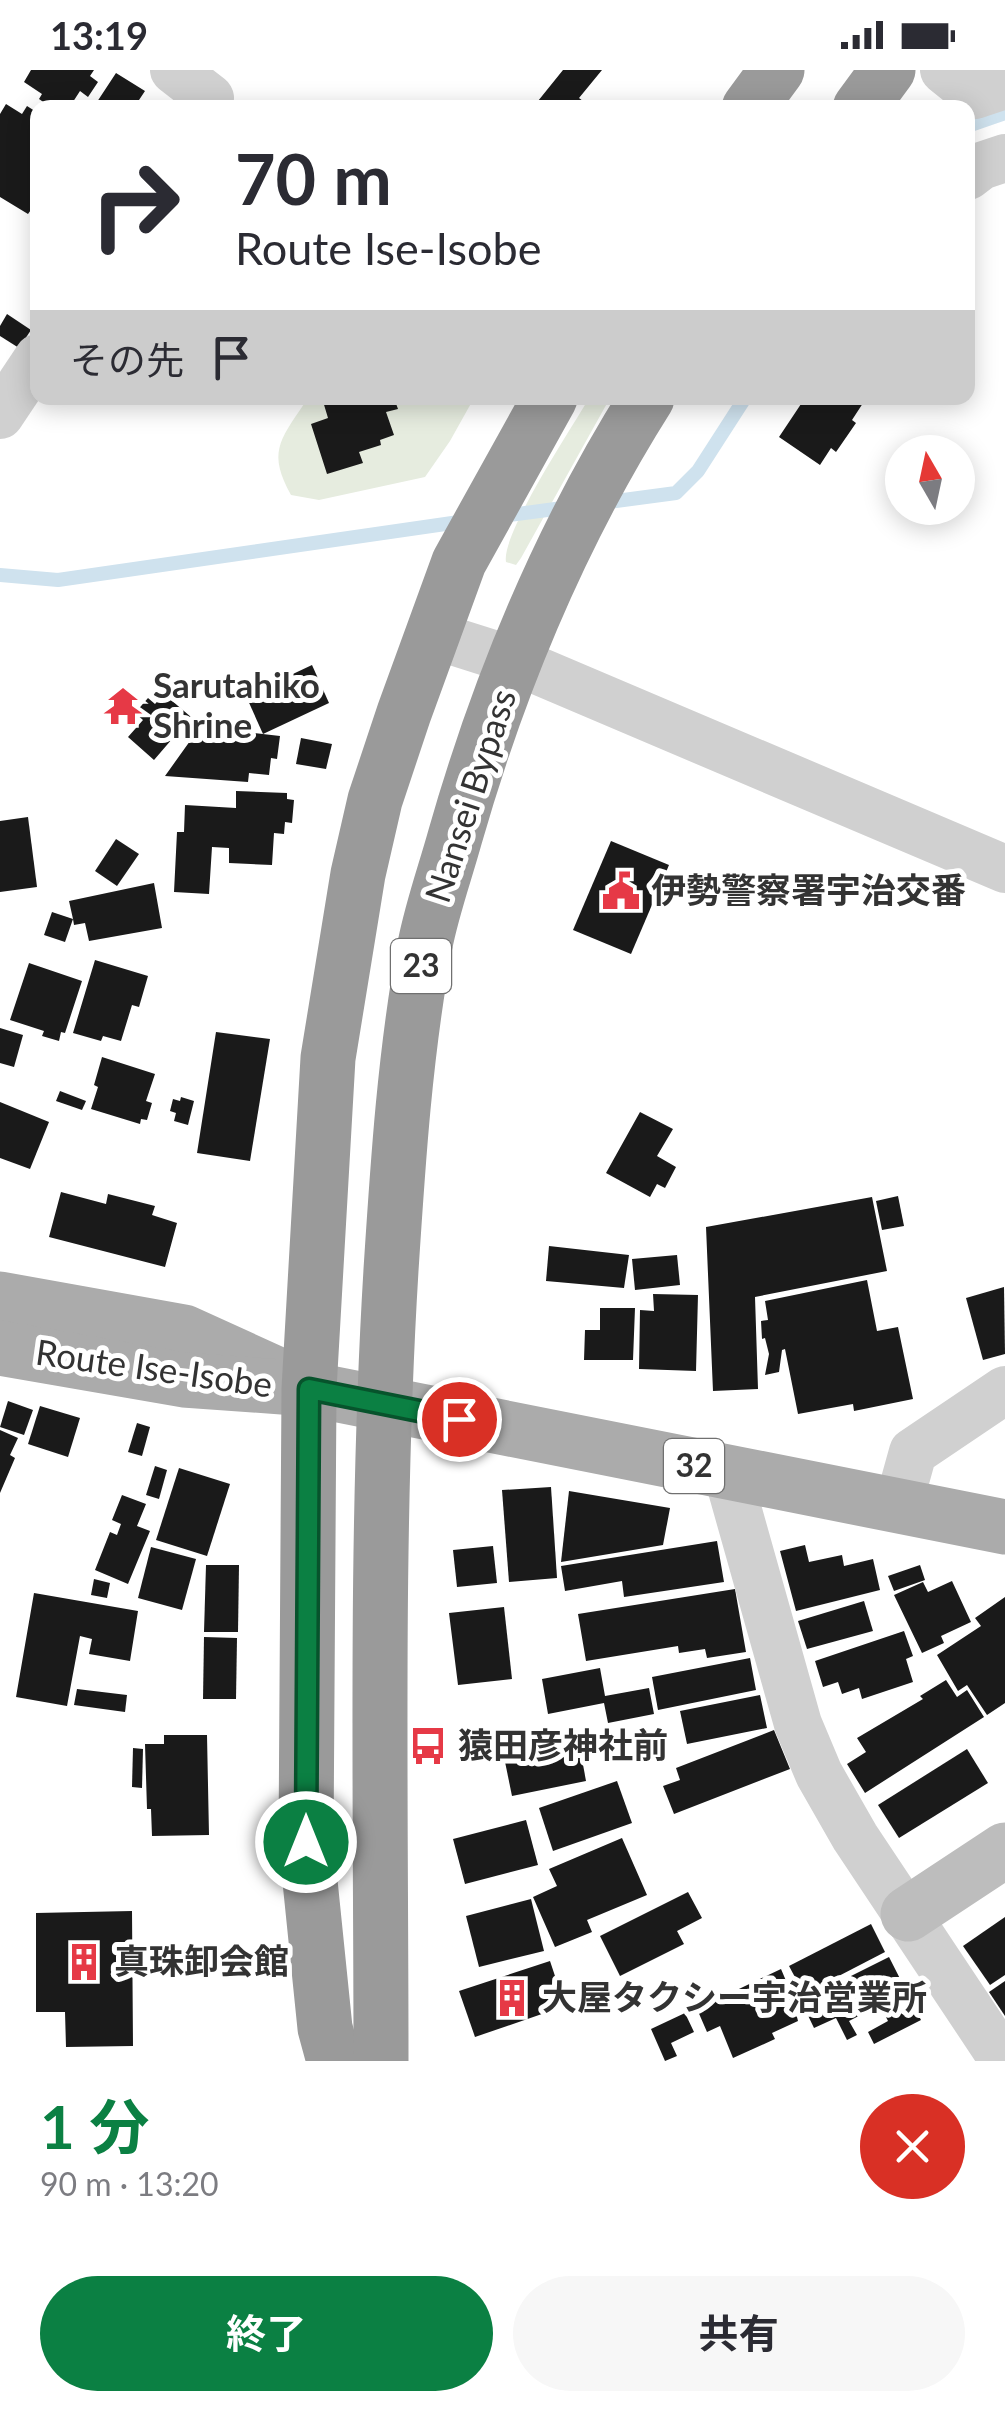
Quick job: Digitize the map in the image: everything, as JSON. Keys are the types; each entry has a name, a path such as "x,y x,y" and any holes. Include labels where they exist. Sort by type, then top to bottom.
{"highway":[{"path":"755,100 777,70"},
{"path":"866,100 888,70"},
{"name":"23","path":"334,2061 325,2028 306,1842 309,1389 328,1058 346,932 375,800 430,634 458,562 546,405"},
{"name":"Nansei Bypass","path":"382,1404 406,1059 426,940 474,769 514,661 561,550 609,458 643,405"},
{"name":"23","path":"380,2061 382,1404"}],"main road":[{"name":"Route Ise-Isobe","path":"0,1299 184,1332 309,1389"},
{"name":"Route Ise-Isobe","path":"0,1348 184,1380 309,1389 1005,1527"}],"street":[{"path":"944,70 975,95 1005,85"},
{"path":"975,171 1005,158"},
{"path":"0,415 30,370"},
{"path":"430,634 514,661 1005,869"},
{"path":"898,1506 912,1452 1005,1390"},
{"path":"727,1472 798,1724 819,1774 855,1837 1004,2061"},
{"path":"908,1914 1005,1850"}],"shaded area":[{"path":"303,405 470,405 425,477 319,500 291,495 284,481 278,458 288,428"},
{"path":"585,405 606,405 521,558 516,565 506,562 514,529"}],"building":[{"path":"31,70 94,70 90,76 98,82 88,97 80,91 74,100 40,100 42,94 24,82"},
{"path":"563,70 602,70 579,98 582,100 539,100"},
{"path":"116,73 145,91 139,100 98,100"},
{"path":"6,104 22,114 27,106 30,108 28,214 0,197 0,114"},
{"path":"7,314 30,332 19,348 0,336 0,326"},
{"path":"324,405 397,405 398,409 386,412 394,435 380,440 381,445 359,452 363,463 327,474 311,424 328,418"},
{"path":"800,405 862,405 852,420 856,423 836,452 831,448 820,465 779,437"},
{"path":"312,665 329,703 263,734 246,696"},
{"path":"164,694 191,717 154,760 128,737 143,720 135,713 148,698 155,704"},
{"path":"200,727 280,736 277,759 271,758 269,775 249,773 248,782 165,776"},
{"path":"301,738 332,744 326,769 296,764"},
{"path":"236,791 287,793 287,799 294,800 292,823 285,822 284,834 274,833 272,865 229,863 229,848 212,847 209,894 174,892 177,832 184,832 185,805 236,808"},
{"path":"28,817 37,887 0,892 0,821"},
{"path":"116,839 139,854 117,886 95,871"},
{"path":"611,841 669,865 631,954 573,930"},
{"path":"154,883 162,928 89,941 85,923 74,925 69,901"},
{"path":"52,912 73,919 65,942 44,935"},
{"path":"95,960 148,976 139,1007 132,1005 121,1041 103,1036 101,1041 73,1033"},
{"path":"29,963 82,981 59,1041 42,1036 44,1031 10,1020"},
{"path":"0,1028 23,1035 14,1067 0,1063"},
{"path":"216,1032 270,1039 250,1161 197,1153"},
{"path":"102,1057 155,1074 146,1101 152,1103 147,1120 141,1119 140,1124 91,1109"},
{"path":"60,1091 86,1101 82,1110 56,1101"},
{"path":"181,1097 194,1101 188,1125 174,1121 176,1113 170,1111 173,1099 180,1101"},
{"path":"0,1102 49,1122 30,1169 0,1158"},
{"path":"640,1112 673,1129 657,1156 676,1167 665,1188 657,1184 650,1197 606,1173"},
{"path":"61,1192 106,1204 108,1194 155,1206 152,1215 177,1223 165,1267 49,1237"},
{"path":"898,1196 904,1226 882,1230 876,1201"},
{"path":"872,1197 887,1271 755,1297 758,1389 713,1391 706,1227"},
{"path":"549,1246 629,1255 624,1288 546,1281"},
{"path":"677,1255 680,1285 635,1290 632,1259"},
{"path":"867,1280 877,1331 898,1327 913,1399 854,1411 853,1404 798,1414 785,1349 779,1372 765,1375 769,1354 765,1338 762,1339 761,1321 768,1320 765,1301"},
{"path":"1004,1287 1005,1354 983,1360 966,1298"},
{"path":"653,1294 698,1295 696,1371 639,1369 640,1310 654,1311"},
{"path":"600,1308 635,1308 633,1360 584,1360 585,1330 600,1330"},
{"path":"8,1401 33,1410 24,1435 0,1427"},
{"path":"40,1406 80,1418 68,1457 28,1444"},
{"path":"137,1423 150,1427 142,1456 128,1452"},
{"path":"0,1430 18,1438 10,1455 15,1458 0,1493"},
{"path":"155,1466 167,1470 159,1499 146,1495"},
{"path":"179,1468 230,1484 207,1556 156,1540"},
{"path":"551,1487 557,1578 509,1582 502,1490"},
{"path":"569,1491 670,1508 663,1545 561,1562"},
{"path":"122,1495 146,1504 137,1526 150,1531 128,1584 95,1570 110,1532 117,1535 121,1524 112,1520"},
{"path":"717,1541 724,1582 624,1597 622,1581 565,1591 561,1566"},
{"path":"805,1545 809,1562 842,1555 844,1566 873,1559 880,1590 796,1611 780,1551"},
{"path":"493,1546 497,1583 457,1587 453,1550"},
{"path":"151,1547 196,1559 182,1610 138,1598"},
{"path":"206,1565 239,1565 238,1632 204,1632"},
{"path":"920,1565 925,1580 894,1591 888,1576"},
{"path":"94,1579 110,1583 107,1598 91,1595"},
{"path":"952,1581 971,1622 941,1636 944,1643 922,1653 894,1595 923,1582 928,1592"},
{"path":"735,1589 746,1652 707,1658 705,1649 679,1653 678,1646 586,1661 578,1614"},
{"path":"34,1593 138,1611 130,1661 89,1654 92,1639 80,1636 67,1706 16,1697"},
{"path":"1005,1597 1005,1703 987,1715 967,1685 958,1691 937,1655 981,1626 975,1618"},
{"path":"864,1601 873,1631 807,1649 798,1621"},
{"path":"504,1607 512,1679 458,1685 449,1613"},
{"path":"904,1631 913,1656 906,1659 913,1682 862,1699 859,1688 842,1694 838,1682 823,1687 815,1661"},
{"path":"204,1637 237,1638 236,1699 203,1699"},
{"path":"750,1658 756,1690 658,1710 652,1677"},
{"path":"600,1668 605,1696 649,1688 654,1714 608,1723 604,1703 548,1714 542,1679"},
{"path":"946,1680 957,1697 967,1690 984,1717 865,1793 847,1764 866,1752 857,1738 923,1699 920,1696"},
{"path":"77,1689 127,1695 125,1712 74,1705"},
{"path":"760,1695 767,1728 687,1744 680,1711"},
{"path":"774,1730 790,1769 674,1814 663,1786 680,1780 676,1768"},
{"path":"164,1735 207,1735 209,1835 152,1836 145,1744 164,1744"},
{"path":"578,1737 586,1781 512,1796 503,1752"},
{"path":"133,1748 143,1749 142,1788 132,1787"},
{"path":"967,1749 988,1783 899,1838 878,1805"},
{"path":"617,1781 632,1823 553,1851 539,1808"},
{"path":"526,1820 538,1865 465,1884 453,1839"},
{"path":"622,1838 647,1895 587,1920 592,1932 555,1947 533,1897 557,1886 549,1869"},
{"path":"688,1892 702,1918 677,1931 684,1944 620,1976 600,1936"},
{"path":"531,1899 544,1951 479,1967 466,1916"},
{"name":"真珠卸会館","path":"132,1911 133,2046 66,2047 65,2012 36,2012 36,1913"},
{"path":"1005,1917 1005,1975 990,1985 963,1946"},
{"path":"871,1924 885,1952 804,1994 789,1966"},
{"path":"889,1957 921,2020 874,2044 868,2032 888,2021 880,2005 849,2021 857,2035 847,2040 836,2018 814,2028 801,2001"},
{"name":"大屋タクシー宇治営業所","path":"550,1961 565,2006 475,2037 459,1991"},
{"path":"781,1969 801,2016 772,2033 775,2039 733,2058 720,2026 707,2032 697,2009"},
{"path":"1005,1981 1005,2016 989,1992"},
{"path":"685,2013 694,2032 671,2043 677,2056 665,2061 651,2029"}],"waterway":[{"path":"975,124 1005,113"},
{"path":"601,503 676,493 698,471 740,405"},
{"path":"502,516 570,507"},
{"path":"0,575 58,580 466,521"}],"place":[{"name":"Sarutahiko Shrine","path":"123,706"},
{"name":"伊勢警察署宇治交番","path":"621,891"},
{"name":"猿田彦神社前","path":"428,1746"},
{"name":"真珠卸会館","path":"84,1962"},
{"name":"大屋タクシー宇治営業所","path":"512,1998"}],"route":[{"path":"306,1842 309,1389 459,1419"}]}
